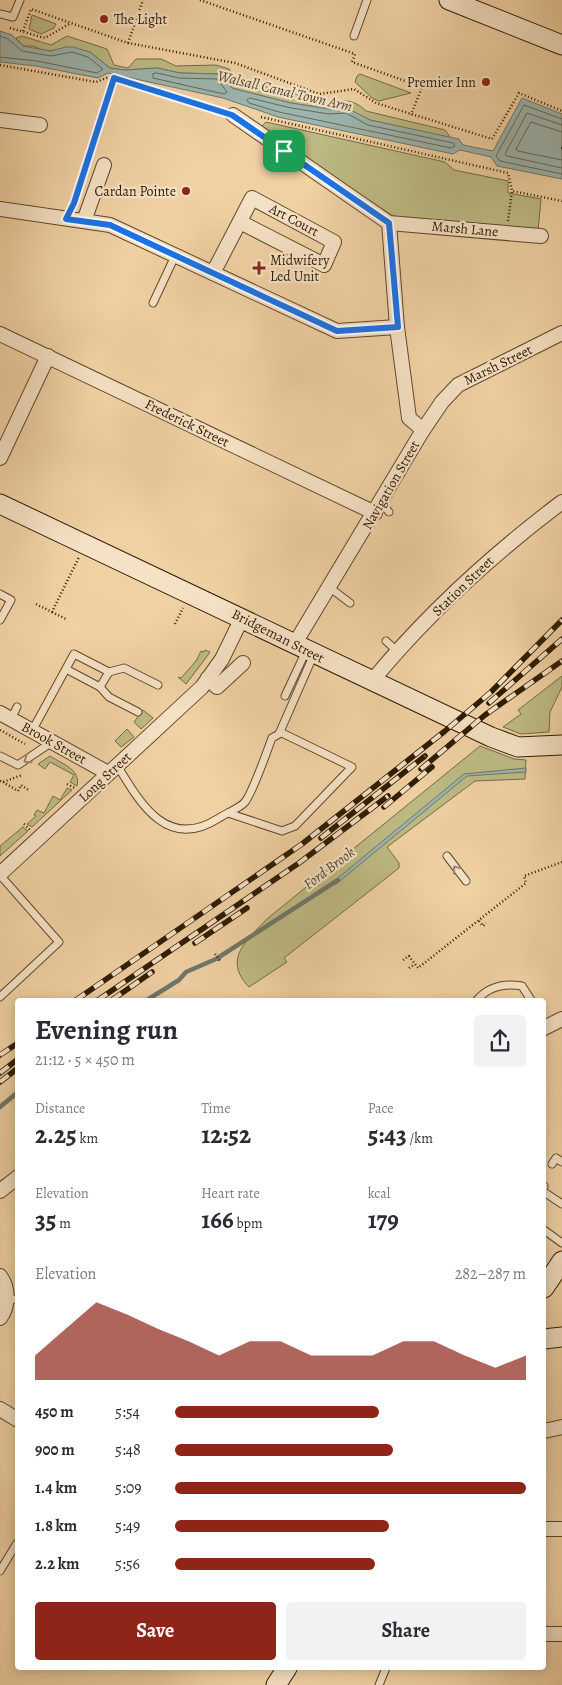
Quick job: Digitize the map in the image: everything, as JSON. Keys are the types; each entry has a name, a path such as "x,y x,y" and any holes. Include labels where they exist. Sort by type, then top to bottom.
{"street":[{"path":"449,0 562,45"},
{"path":"232,115 389,223"},
{"path":"0,120 40,125"},
{"path":"84,221 104,165"},
{"name":"Art Court","path":"213,273 252,198 334,242 324,265 240,222"},
{"path":"0,209 110,225 337,331 398,327"},
{"name":"Marsh Lane","path":"389,223 541,236"},
{"name":"Navigation Street","path":"304,650 330,587 381,509 423,430 409,418 398,327 389,223"},
{"name":"Marsh Street","path":"423,430 442,402 458,385 562,333"},
{"name":"Frederick Street","path":"0,334 381,509"},
{"path":"0,458 48,356"},
{"name":"Station Street","path":"372,681 396,651 508,542 562,502"},
{"name":"Bridgeman Street","path":"0,504 242,618 304,650 512,745 524,747 562,745"},
{"name":"Long Street","path":"0,874 208,678 222,660 242,618"},
{"path":"208,678 217,687 243,663"},
{"name":"Brook Street","path":"9,713 32,731 52,742 113,769"},
{"path":"0,1191 15,1179"},
{"path":"546,1285 562,1261"},
{"path":"0,1276 12,1299 0,1318"},
{"path":"546,1339 562,1337"},
{"path":"0,1408 15,1418"},
{"path":"546,1431 562,1427"},
{"path":"546,1529 562,1529"},
{"path":"546,1634 562,1634"},
{"path":"276,1685 286,1670"}],"lane":[{"path":"0,14 13,17 20,0"},
{"path":"354,36 367,0"},
{"path":"153,303 175,256"},
{"path":"330,587 350,603"},
{"path":"0,594 11,600 0,620"},
{"path":"386,641 396,651"},
{"path":"285,696 304,650"},
{"path":"113,769 146,809 161,822 176,829 201,828 228,813 245,802 272,738 280,732 304,650"},
{"path":"32,731 74,654 109,672 124,668 158,684"},
{"path":"66,669 100,687 109,696 138,712"},
{"path":"100,687 109,672"},
{"path":"228,813 282,831 295,826 352,767 280,732"},
{"path":"0,756 18,766 52,742"},
{"path":"447,856 466,881"},
{"path":"0,874 59,942 0,998"},
{"path":"479,998 485,991 507,983 522,986 530,998"},
{"path":"552,1164 556,1158 562,1162"},
{"path":"546,1193 562,1204"},
{"path":"546,1231 562,1243"},
{"path":"0,1571 15,1546"},
{"path":"379,1685 385,1670"}],"path":[{"path":"128,44 143,0"},
{"path":"200,0 355,54 352,62 422,87 411,115"},
{"path":"23,31 31,10 128,44 234,63 319,94 354,89 376,103 492,139 519,93 562,111"},
{"path":"8,27 45,38 70,23"},
{"path":"0,65 96,82 109,77 114,78 232,115"},
{"path":"66,219 74,203 114,78"},
{"path":"258,117 508,173 512,191 507,233"},
{"path":"512,191 562,201"},
{"path":"52,612 85,543"},
{"path":"36,604 66,619"},
{"path":"3,782 16,792 21,785 31,790"},
{"path":"68,784 76,789"},
{"path":"24,824 31,830"},
{"path":"403,960 409,956 418,968 526,884 524,876 562,862"},
{"path":"479,921 483,926 486,923 483,918"},
{"path":"215,954 221,962"},
{"path":"409,968 415,964"}],"shaded area":[{"path":"32,15 56,24 54,28 41,34 29,29"},
{"path":"22,36 51,45 67,36 107,49 114,65 128,68 136,59 161,59 176,66 216,65 229,69 235,77 248,85 281,88 327,105 343,101 352,102 366,111 445,130 451,138 370,120 345,108 329,109 291,103 232,88 220,74 180,73 157,68 125,70 110,68 90,52 66,47 45,51 33,46 23,46 16,38"},
{"path":"360,74 411,93 379,101 372,98 355,82"},
{"path":"266,122 445,162 454,170 508,181 508,193 541,199 538,231 399,220 260,128"},
{"path":"205,650 210,652 186,684 178,677 181,678 196,661 201,651 204,652"},
{"path":"562,676 562,687 550,712 549,732 521,734 503,727 521,714 518,710"},
{"path":"143,710 153,718 141,729 134,722"},
{"path":"127,729 134,737 121,747 115,741"},
{"path":"480,746 514,759 526,760 525,779 475,781 387,847 399,863 399,868 284,958 287,962 249,987 241,977 238,959 240,950 252,934 268,918"},
{"path":"50,756 73,771 76,775 77,786 70,782 74,775 50,762 45,769 38,764"},
{"path":"67,788 72,790 32,827 27,824 36,816 34,815 37,810 44,813 53,796 60,800"},
{"path":"23,827 28,831 0,856 0,846"}],"water":[{"path":"0,31 12,35 23,46 51,51 73,47 90,52 110,68 125,70 157,68 180,73 220,74 232,88 291,103 329,109 345,107 370,120 459,139 463,145 493,151 522,98 562,114 562,179 497,166 491,157 460,150 453,154 278,117 223,98 108,73 98,78 36,66 0,62"},
{"path":"526,768 526,772 467,776 335,885 333,882 464,774"}],"waterway":[{"name":"Ford Brook","path":"150,998 179,980 186,972 216,959 338,880"},
{"name":"Ford Brook","path":"0,1107 15,1094"}],"railway":[{"path":"79,998 302,844 445,731 491,692 562,620"},
{"path":"489,703 562,639"},
{"path":"421,769 485,715 562,661"},
{"path":"321,838 425,756"},
{"path":"384,807 432,767"},
{"path":"101,998 299,863 388,796"},
{"path":"195,943 247,908"},
{"path":"115,998 152,972"},
{"path":"0,1055 15,1045"},
{"path":"0,1073 15,1061"},
{"path":"0,1082 15,1070"}],"place":[{"name":"The Light","path":"104,19"},
{"name":"Premier Inn","path":"486,82"},
{"name":"Cardan Pointe","path":"186,191"},
{"name":"Midwifery Led Unit","path":"259,268"}],"route":[{"path":"114,78 232,115 284,151 389,223 398,327 337,331 110,225 66,219 74,203 114,78"}],"water label":[{"name":"Walsall Canal Town Arm","path":"285,91"}]}
